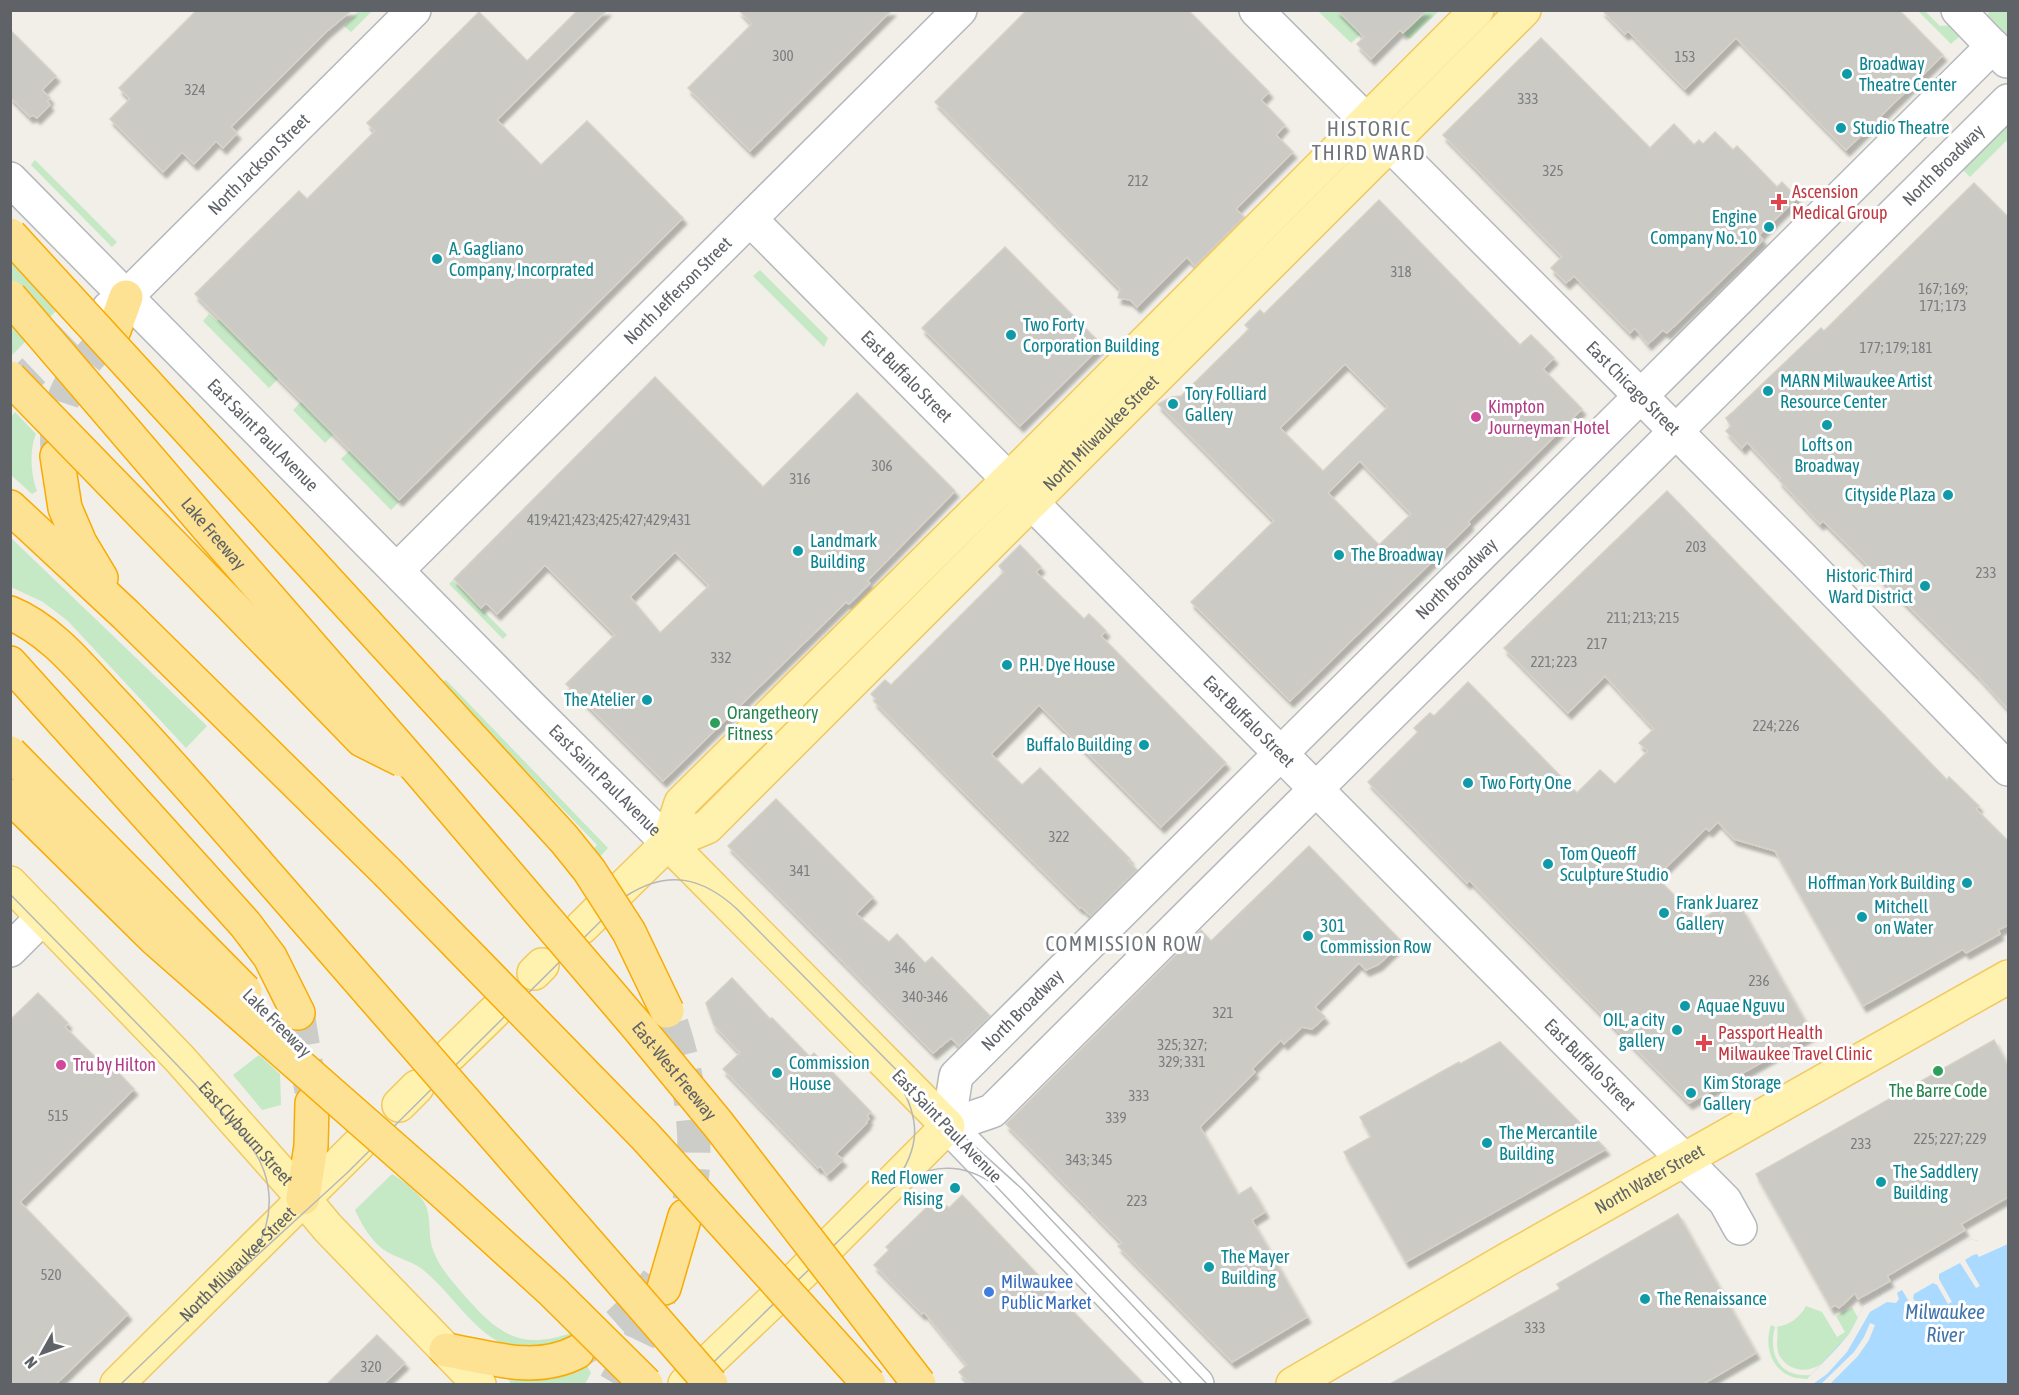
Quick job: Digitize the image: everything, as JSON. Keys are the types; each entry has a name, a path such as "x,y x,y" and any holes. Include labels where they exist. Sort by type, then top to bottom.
{"highway":[{"path":"10,235 564,839 589,870 629,932 669,1017"},
{"name":"Lake Freeway","path":"10,297 417,768"},
{"path":"10,378 362,740 417,768"},
{"path":"57,456 65,508 80,543 125,614"},
{"path":"10,507 125,614 387,872 628,1119 869,1384"},
{"path":"10,613 37,627 66,653 136,727 711,1384"},
{"path":"10,663 245,924 270,957 298,1013"},
{"name":"Lake Freeway","path":"10,753 442,1191"},
{"name":"East-West Freeway","path":"417,768 718,1124 919,1384"},
{"path":"10,796 154,938 442,1191 552,1291 646,1384"},
{"path":"303,1198 311,1146 312,1103"},
{"path":"660,1284 681,1231"},
{"path":"446,1350 526,1364 553,1361 577,1352"}],"main road":[{"name":"North Milwaukee Street","path":"668,843 681,803 1009,479 1477,10"},
{"name":"North Milwaukee Street","path":"600,909 668,843 707,827 1524,10"},
{"path":"1233,255 1256,279"},
{"name":"East Saint Paul Avenue","path":"668,843 948,1126"},
{"name":"East Clybourn Street","path":"10,883 179,1059 328,1228 479,1384"},
{"name":"North Water Street","path":"1306,1380 1508,1259 2008,977"},
{"path":"451,1054 494,1012"},
{"name":"North Broadway","path":"685,1384 801,1274 948,1126"},
{"name":"North Milwaukee Street","path":"117,1384 358,1144"}],"street":[{"name":"North Jackson Street","path":"113,314 414,10"},
{"name":"North Jefferson Street","path":"397,570 960,10"},
{"name":"East Chicago Street","path":"1256,10 1641,396 2008,769"},
{"path":"1958,10 2001,54"},
{"name":"North Broadway","path":"2001,54 1641,396 957,1076 948,1126 992,1111 2008,101"},
{"name":"East Saint Paul Avenue","path":"10,179 113,314 397,570 668,843"},
{"name":"East Buffalo Street","path":"750,219 1725,1201 1740,1228"},
{"path":"10,950 43,917"},
{"name":"East Saint Paul Avenue","path":"948,1126 1197,1384"}],"green space":[{"path":"360,10 372,11 351,32 344,26"},
{"path":"1318,11 1337,11 1361,34 1351,43"},
{"path":"1420,11 1439,11 1410,39 1403,33 1419,18"},
{"path":"1918,11 1925,11 1940,26 1954,25 1962,34 1951,44"},
{"path":"1989,11 2008,11 2008,40 1987,18"},
{"path":"2008,119 2008,139 1970,177 1960,167"},
{"path":"35,160 117,242 112,247 31,165"},
{"path":"11,239 66,301 11,356"},
{"path":"760,270 828,338 824,347 753,276"},
{"path":"209,314 217,321 220,319 279,378 269,388 203,321"},
{"path":"302,401 334,434 325,443 293,410"},
{"path":"15,412 36,434 32,447 32,462 37,491 32,494 11,475 11,417"},
{"path":"350,450 400,501 391,510 341,459"},
{"path":"11,538 207,726 186,748 68,621 43,602 11,587"},
{"path":"453,580 507,635 503,639 449,584"},
{"path":"446,680 608,848 596,861 589,854 597,845 441,682"},
{"path":"797,708 802,714 710,801 707,800"},
{"path":"259,1055 280,1074 281,1105 262,1110 233,1075"},
{"path":"392,1174 422,1199 428,1214 431,1245 439,1262 446,1274 487,1320 511,1335 523,1339 553,1338 571,1333 575,1342 546,1350 503,1344 480,1329 422,1269 378,1245 365,1229 355,1210"},
{"path":"1806,1306 1822,1312 1837,1337 1845,1332 1836,1316 1852,1307 1858,1318 1834,1354 1816,1367 1807,1370 1786,1364 1779,1355 1777,1344 1777,1327 1794,1320"},
{"path":"1771,1325 1775,1327 1773,1346 1778,1362 1790,1372 1810,1375 1807,1379 1787,1375 1774,1362 1768,1345"},
{"path":"587,1366 591,1373 585,1384 511,1384 507,1376 567,1373"}],"water":[{"name":"Milwaukee River","path":"2008,1224 2008,1384 1790,1384 1799,1379 1807,1379 1850,1333 1864,1305 1881,1295 1879,1291 1971,1239 1978,1241"}],"pier":[{"path":"2008,1223 2008,1244 1979,1257 1977,1254 1965,1260 1980,1286 1976,1288 1960,1263 1939,1274 1939,1279 1952,1302 1948,1304 1937,1285 1933,1283 1914,1294 1913,1298 1924,1317 1920,1320 1902,1290 1897,1293 1899,1299 1896,1303 1887,1302 1870,1312 1847,1352 1827,1374 1813,1384 1787,1384 1795,1378 1807,1379 1850,1333 1864,1305 1881,1295 1879,1291 1971,1239 1977,1241"},
{"path":"1870,1323 1875,1325 1869,1340 1858,1356 1830,1384 1821,1384 1854,1352"}],"building":[{"path":"197,10 352,10 326,32 231,127 237,133 223,148 216,141 194,164 182,152 163,172 110,119 130,99 119,88"},
{"name":"A. Gagliano Company, Incorprated","path":"578,10 607,10 497,120 541,165 587,121 683,218 399,500 195,294 299,191 307,199 375,131 367,123 479,12 527,61"},
{"path":"739,10 892,10 750,151 688,88 752,24"},
{"path":"1027,10 1188,10 1269,92 1261,100 1285,125 1276,135 1293,152 1236,209 1244,217 1195,266 1187,257 1137,307 1130,300 1118,298 1120,289 935,102"},
{"path":"1337,10 1427,10 1403,33 1400,30 1371,59 1357,44 1364,37"},
{"name":"Broadway Theatre Center","path":"1602,10 1899,10 1943,55 1846,150 1736,38 1685,89 1628,31 1625,34"},
{"path":"10,30 56,76 42,90 50,98 47,101 50,105 37,118 33,115 30,117 10,97"},
{"path":"1541,38 1650,148 1674,124 1694,145 1699,140 1703,144 1715,132 1733,150 1737,146 1777,187 1782,182 1797,198 1759,235 1763,240 1667,333 1663,330 1648,344 1635,328 1630,333 1574,276 1566,283 1551,268 1562,257 1443,135"},
{"path":"1974,183 2008,217 2008,709 1823,521 1820,524 1747,442 1742,448 1726,431 1731,426 1726,418 1821,328 1824,331"},
{"path":"1379,200 1520,345 1531,335 1554,358 1543,369 1582,409 1468,522 1470,524 1290,701 1191,602 1274,521 1158,404 1172,397 1181,396 1249,329 1245,325 1260,310 1264,314","holes":["1345,364 1388,407 1323,471 1280,428","1360,461 1411,514 1379,545 1328,493"]},
{"name":"Two Forty Corporation Building","path":"1005,247 1102,345 1020,426 922,328"},
{"path":"655,377 763,487 857,393 955,491 867,581 870,583 849,604 846,602 663,781 566,684 615,635 545,565 497,614 486,603 481,608 454,579","holes":["675,552 709,586 660,633 630,597"]},
{"path":"1667,491 1947,780 1949,777 1979,806 1976,809 2008,841 2008,925 1998,930 2000,934 1966,953 1963,949 1863,1006 1775,851 1734,839 1718,822 1709,831 1706,828 1656,877 1699,920 1719,909 1721,914 1738,905 1742,909 1812,1034 1689,1103 1469,880 1467,883 1368,782 1418,732 1414,728 1430,713 1434,716 1468,682 1577,793 1600,770 1615,784 1648,751 1639,743 1654,729 1605,676 1568,713 1504,648"},
{"path":"1020,545 1041,567 1036,572 1084,619 1089,614 1106,631 1101,636 1226,763 1161,827 1039,705 991,754 1022,785 1040,768 1130,859 1128,861 1137,870 1091,916 1080,908 970,799 874,701 876,699 871,694 885,680 891,685 1004,572 999,566"},
{"path":"776,799 873,897 856,914 889,942 897,934 925,963 932,957 990,1016 959,1046 951,1038 933,1053 728,846"},
{"path":"1309,846 1402,942 1379,964 1366,970 1359,963 1315,1007 1325,1017 1312,1029 1302,1027 1284,1044 1281,1040 1252,1069 1255,1072 1200,1127 1238,1195 1251,1187 1265,1212 1252,1220 1307,1317 1232,1362 1118,1246 1122,1243 1006,1124 1201,930 1211,941"},
{"name":"Commission House","path":"732,978 770,1019 772,1018 810,1057 814,1053 871,1112 867,1116 869,1119 867,1123 836,1154 843,1160 827,1175 723,1069 740,1053 714,1025 706,1003"},
{"path":"38,993 68,1023 65,1027 111,1073 115,1069 134,1089 20,1202 128,1314 56,1384 10,1384 10,1020"},
{"path":"1994,1040 2008,1066 2008,1197 1961,1224 1965,1230 1887,1276 1890,1281 1858,1299 1855,1293 1839,1308 1835,1305 1831,1308 1756,1174"},
{"name":"The Mercantile Building","path":"1500,1042 1606,1149 1406,1262 1344,1152 1371,1137 1360,1117"},
{"name":"Milwaukee Public Market","path":"962,1195 1144,1384 970,1384 959,1372 967,1365 924,1312 922,1314 874,1265 889,1250 886,1247 928,1206 931,1209 939,1202 944,1208 947,1206 949,1208"},
{"name":"The Renaissance","path":"1678,1214 1756,1353 1703,1384 1390,1384 1560,1289 1557,1284"},
{"path":"377,1335 405,1363 383,1384 327,1384"}],"tunnel":[{"path":"10,393 78,328 100,314"},
{"path":"57,451 59,414 70,384 89,357 114,330"},
{"path":"298,1013 311,1091"},
{"path":"672,1024 689,1092 694,1139 694,1163 687,1209"},
{"path":"577,1352 589,1346 621,1321 657,1280"},
{"path":"615,1384 636,1347 663,1290"}],"tram line":[{"path":"121,1384 347,1173 626,896 641,887 670,880 684,880 698,884 724,898 737,909 949,1123 1022,1189 1207,1384"},
{"path":"10,894 173,1061 252,1147 264,1171 269,1193 266,1224 254,1254"},
{"path":"894,1184 909,1158 915,1133 910,1107 897,1079"},
{"path":"691,1384 892,1189 918,1174 944,1168 970,1172 996,1186 1182,1384"}],"place":[{"name":"Broadway Theatre Center","path":"1847,74"},
{"name":"Studio Theatre","path":"1841,128"},
{"name":"Ascension Medical Group","path":"1779,202"},
{"name":"Engine Company No. 10","path":"1769,227"},
{"name":"A. Gagliano Company, Incorprated","path":"437,259"},
{"name":"Two Forty Corporation Building","path":"1011,335"},
{"name":"MARN Milwaukee Artist Resource Center","path":"1768,391"},
{"name":"Tory Folliard Gallery","path":"1173,404"},
{"name":"Kimpton Journeyman Hotel","path":"1476,417"},
{"name":"Lofts on Broadway","path":"1827,425"},
{"name":"Cityside Plaza","path":"1948,495"},
{"name":"Landmark Building","path":"798,551"},
{"name":"The Broadway","path":"1339,555"},
{"name":"Historic Third Ward District","path":"1925,586"},
{"name":"P.H. Dye House","path":"1007,665"},
{"name":"The Atelier","path":"647,700"},
{"name":"Orangetheory Fitness","path":"715,723"},
{"name":"Buffalo Building","path":"1144,745"},
{"name":"Two Forty One","path":"1468,783"},
{"name":"Tom Queoff Sculpture Studio","path":"1548,864"},
{"name":"Hoffman York Building","path":"1967,883"},
{"name":"Frank Juarez Gallery","path":"1664,913"},
{"name":"Mitchell on Water","path":"1862,917"},
{"name":"301 Commission Row","path":"1308,936"},
{"name":"Aquae Nguvu","path":"1685,1006"},
{"name":"OIL, a city gallery","path":"1677,1030"},
{"name":"Passport Health Milwaukee Travel Clinic","path":"1704,1043"},
{"name":"Tru by Hilton","path":"61,1065"},
{"name":"The Barre Code","path":"1938,1071"},
{"name":"Commission House","path":"777,1073"},
{"name":"Kim Storage Gallery","path":"1691,1093"},
{"name":"The Mercantile Building","path":"1487,1143"},
{"name":"The Saddlery Building","path":"1881,1182"},
{"name":"Red Flower Rising","path":"955,1188"},
{"name":"The Mayer Building","path":"1209,1267"},
{"name":"Milwaukee Public Market","path":"989,1292"},
{"name":"The Renaissance","path":"1645,1299"}],"district":[{"name":"HISTORIC THIRD WARD","path":"1369,141"},
{"name":"COMMISSION ROW","path":"1124,944"}]}
